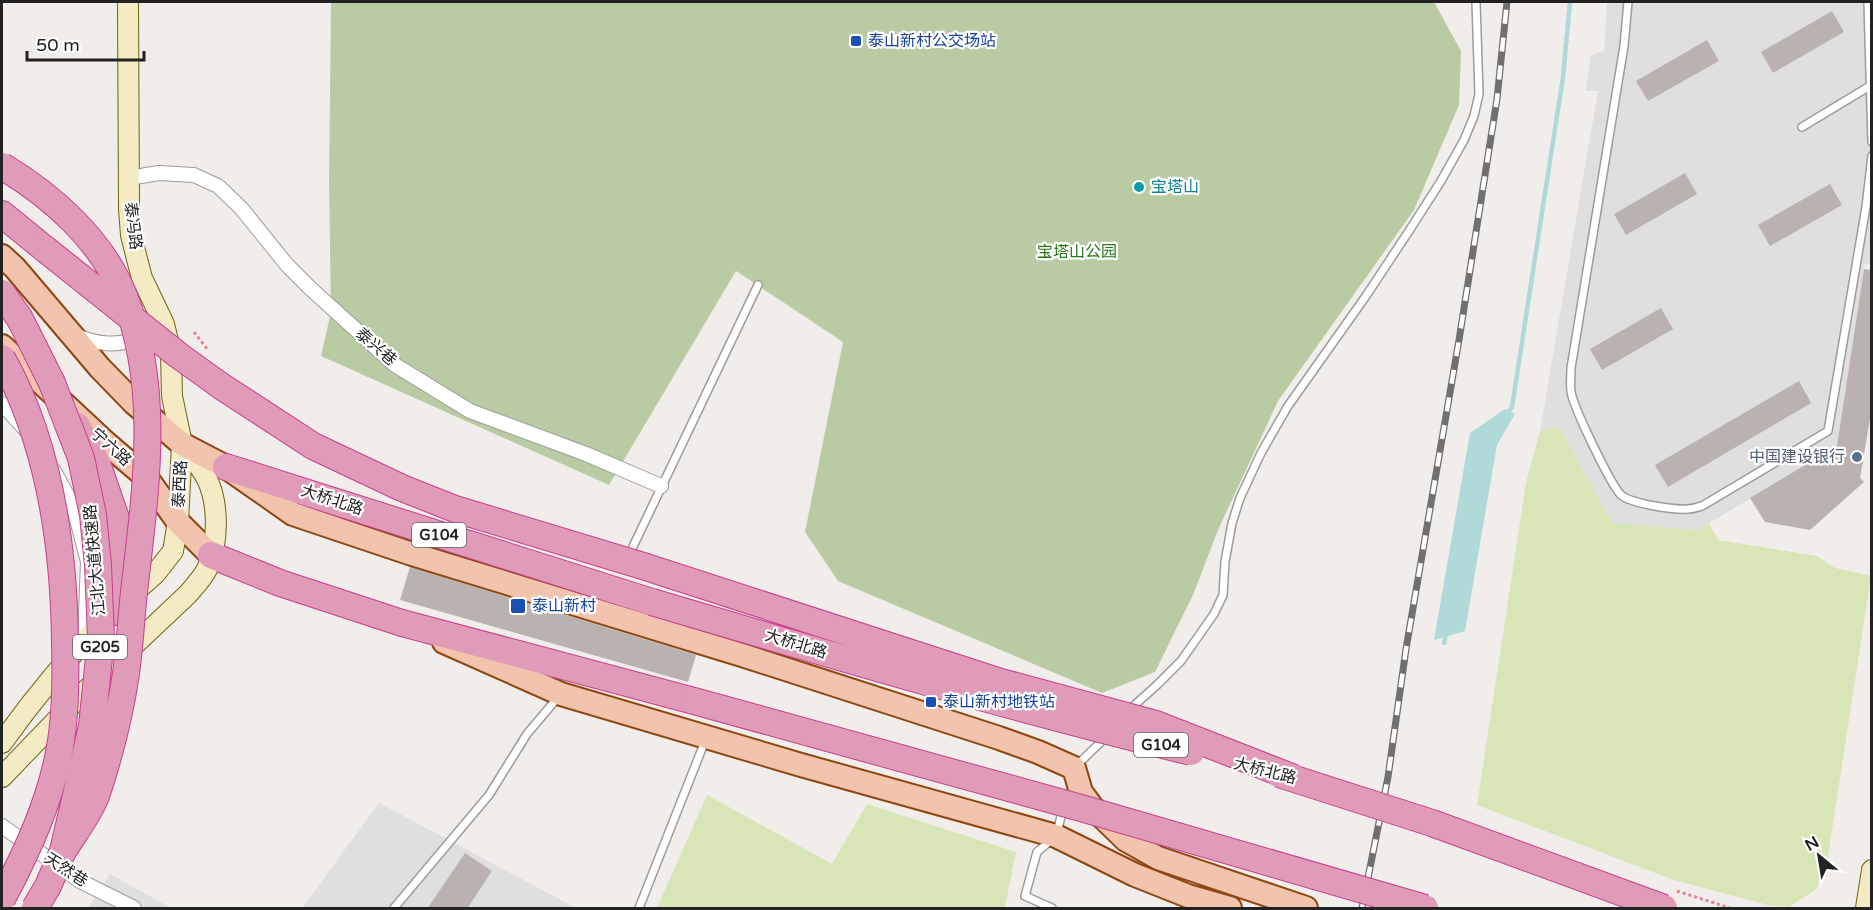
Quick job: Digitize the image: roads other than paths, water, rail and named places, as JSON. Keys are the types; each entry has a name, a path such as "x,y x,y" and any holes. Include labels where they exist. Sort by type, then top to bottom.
{"highway":[{"path":"2,166 41,192 81,229 110,270 124,294 136,330 147,403 145,500 126,674 113,741 95,800 63,851"},
{"path":"2,214 220,386 313,446 402,488 455,509 643,566 1001,682 1156,724 1294,778"},
{"name":"江北大道快速路","path":"2,293 20,319 52,383 81,458 93,515 98,565 101,638 92,726 63,851 35,909"},
{"name":"G205","path":"2,358 27,410 47,478 58,532 65,610 66,676 60,749 50,787 37,825 2,899"},
{"path":"65,405 97,463 118,524 111,613"},
{"name":"大桥北路","path":"226,466 617,579 652,602 868,666 1066,722 1294,778 1432,823 1664,909"},
{"path":"211,555 280,583 402,623 1082,808 1425,909"}],"main road":[{"name":"泰冯路","path":"128,2 131,235 142,278 164,324 171,353 172,396 182,444"},
{"name":"大桥北路","path":"2,256 15,268 100,368 134,403 182,444 226,466"},
{"name":"宁六路","path":"2,346 147,478 178,522 211,555"},
{"name":"泰西路","path":"2,742 21,715 85,640 166,563 173,551 178,522 182,444"},
{"name":"泰西路","path":"2,777 78,698 198,582 207,569 211,555 216,508 211,489 202,471 182,444"},
{"path":"226,466 293,514 412,554 730,651 1038,752 1072,774 1092,807 1126,840 1158,858 1306,909"},
{"path":"402,623 561,694 812,768 1056,836 1135,876 1230,909"},
{"path":"1866,909 1872,870"}],"street":[{"name":"泰兴巷","path":"129,178 159,173 194,175 218,186 241,208 287,265 311,290 395,365 470,411 586,454 661,486"},
{"path":"70,332 86,340 108,344 134,340 152,323 154,303"},
{"path":"2,404 40,445 74,508 88,562 85,640"},
{"name":"天然巷","path":"2,826 81,881 134,909"}],"lane":[{"path":"1122,719 1128,710 1181,661 1214,614 1223,595 1225,562 1239,498 1262,453 1288,406 1366,296 1430,198 1464,140 1474,116 1479,94 1476,2"},
{"path":"1628,2 1624,46 1571,376 1571,392 1576,409 1621,494 1631,500 1677,509 1702,506 1828,431 1866,207 1872,156"},
{"path":"1868,2 1872,142"},
{"path":"1802,127 1870,86"},
{"path":"617,579 758,285"},
{"path":"394,909 489,795 527,734 561,694"},
{"path":"1072,774 1115,729"},
{"path":"639,909 707,737"},
{"path":"1052,909 1025,896 1036,852 1056,836 1068,791"}],"water":[{"path":"1505,409 1515,414 1497,445 1465,631 1434,640 1470,433"}],"waterway":[{"path":"1506,416 1512,407 1563,77 1570,2"},
{"path":"1444,643 1446,632"}],"railway":[{"path":"1362,908 1388,777 1406,649 1459,340 1497,99 1507,2"}],"place":[{"name":"泰山新村公交场站","path":"856,41"},
{"name":"宝塔山","path":"1139,187"},
{"name":"中国建设银行","path":"1857,457"},
{"name":"泰山新村","path":"518,606"},
{"name":"泰山新村地铁站","path":"931,702"}],"park label":[{"name":"宝塔山公园","path":"1077,252"}]}
